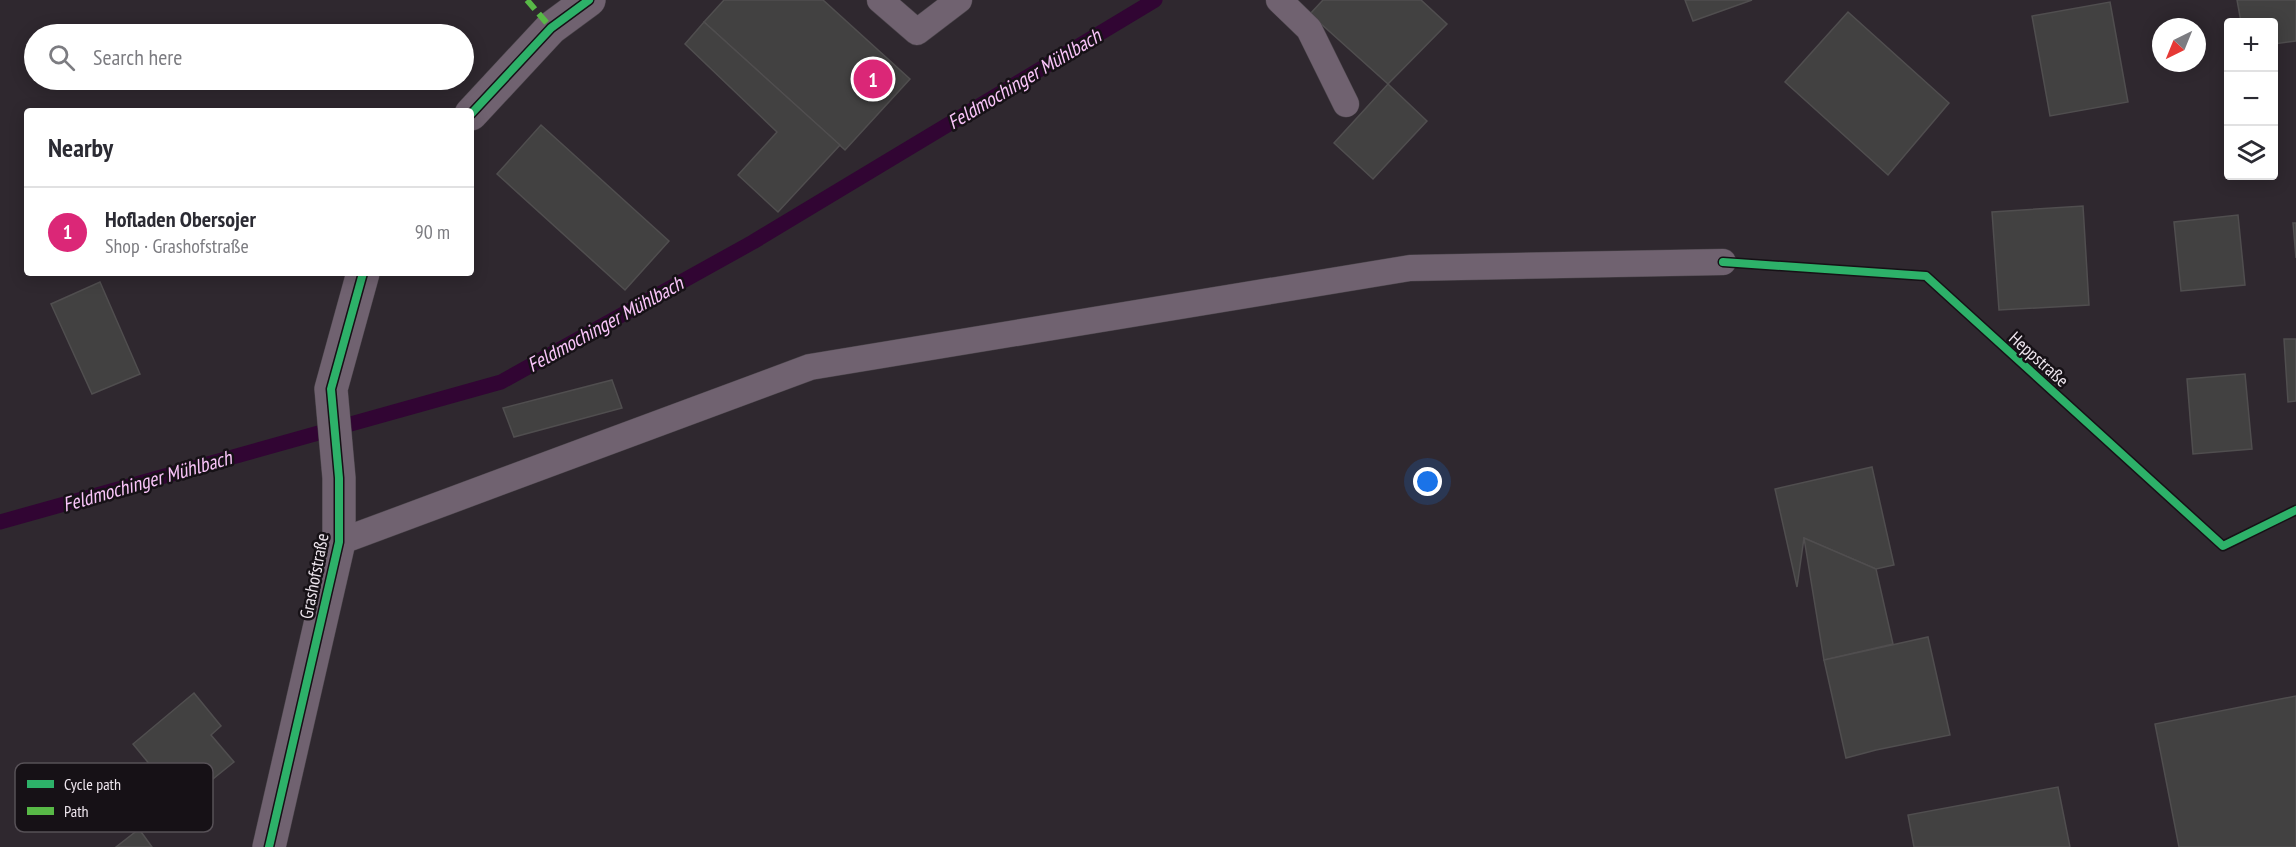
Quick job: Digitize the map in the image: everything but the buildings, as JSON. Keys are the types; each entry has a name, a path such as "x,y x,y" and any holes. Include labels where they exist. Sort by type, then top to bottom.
{"street":[{"path":"474,111 551,28 589,0"},
{"name":"Grashofstraße","path":"269,847 339,542 339,478 331,388 362,276"}],"lane":[{"path":"880,0 917,32 959,0"},
{"path":"1279,0 1309,29 1346,104"},
{"path":"339,542 810,367 1410,268 1723,262"}],"waterway":[{"name":"Feldmochinger Mühlbach","path":"0,522 501,382 753,242 1155,0"}],"marked path":[{"path":"527,0 551,28"}],"cycle path":[{"path":"474,111 551,28 589,0"},
{"name":"Heppstraße","path":"1723,262 1926,276 2223,546 2296,510"},
{"path":"269,847 339,542 339,478 331,389 362,276"}],"place":[{"name":"Hofladen Obersojer","path":"873,79"}]}
